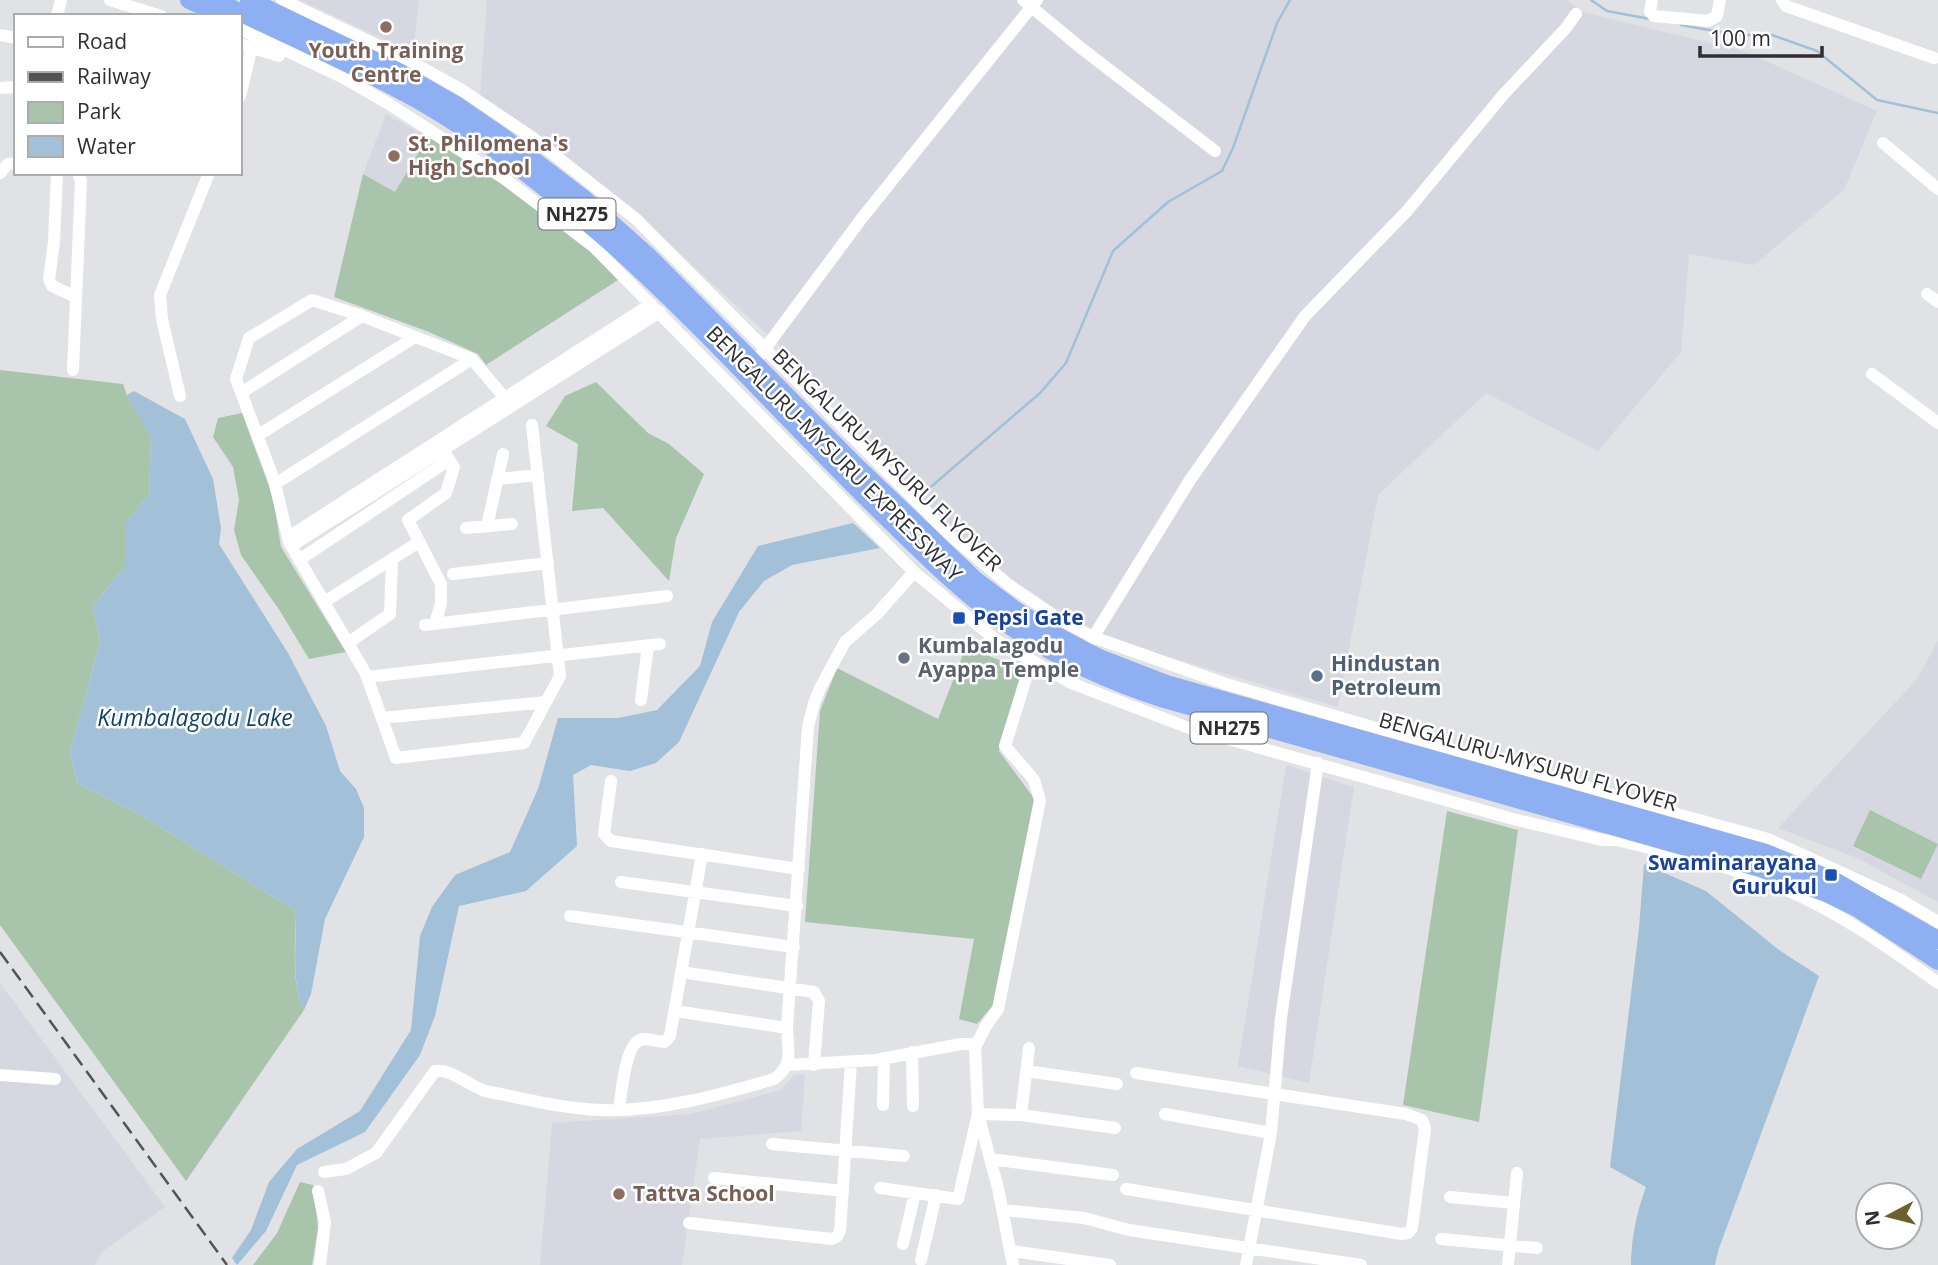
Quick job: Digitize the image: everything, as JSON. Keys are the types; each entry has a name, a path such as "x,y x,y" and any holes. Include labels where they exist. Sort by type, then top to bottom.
{"highway":[{"path":"189,0 220,14"},
{"name":"BENGALURU-MYSURU EXPRESSWAY","path":"214,0 392,86 448,118 574,211 639,268 879,525"},
{"name":"BENGALURU-MYSURU FLYOVER","path":"249,0 438,94 504,138 584,199 649,257 947,555 995,596 1056,636 1099,658 1166,684 1741,845 1833,880 1888,919"},
{"name":"NH275","path":"264,0 408,69 530,142 666,260 706,304 762,352 993,584 1035,614 1158,671 1461,761 1611,801 1648,806"},
{"name":"BENGALURU-MYSURU EXPRESSWAY","path":"242,23 346,72 434,121 584,229 648,289 734,382 918,563 994,626 1035,653 1138,700 1213,724 1601,832 1616,840"},
{"name":"BENGALURU-MYSURU FLYOVER","path":"879,525 986,608 1049,650 1115,682 1173,702 1737,860 1888,919"},
{"name":"NH275","path":"1888,919 1938,940"},
{"name":"NH275","path":"1888,919 1938,961"}],"street":[{"path":"110,0 129,11 148,14"},
{"path":"179,0 208,14"},
{"name":"NH275","path":"282,0 407,59 462,90 530,142"},
{"path":"1652,0 1650,12 1654,16 1708,21 1717,16 1720,0"},
{"path":"1782,0 1786,6 1934,58"},
{"path":"734,382 762,352 862,218 1031,2 1081,48 1215,151"},
{"path":"1091,641 1190,480 1306,316 1406,211 1503,94 1566,28 1576,13"},
{"name":"BENGALURU-MYSURU EXPRESSWAY","path":"242,30 367,91 507,176 594,247 734,382"},
{"path":"242,79 246,45 290,60 293,55"},
{"path":"507,176 530,142"},
{"path":"1883,143 1938,189"},
{"path":"0,173 8,163 14,163"},
{"path":"57,175 54,242 49,279 52,286 76,297"},
{"path":"73,370 81,181 79,175"},
{"path":"180,396 160,311 160,295 208,175"},
{"path":"1927,294 1938,302"},
{"path":"507,402 472,359 362,316 312,300 249,338 236,379 275,484 289,542 367,677 396,758 524,743 560,676 532,425"},
{"path":"289,542 290,536 656,308"},
{"path":"241,393 362,316"},
{"path":"257,436 415,337"},
{"path":"275,484 472,359"},
{"path":"1872,374 1938,423"},
{"path":"299,560 446,455 507,402"},
{"path":"486,526 503,454"},
{"path":"289,542 296,543 446,455"},
{"path":"446,455 454,467 446,493 408,520 441,584 441,603 430,624 667,596"},
{"path":"497,479 538,475"},
{"path":"466,528 512,524"},
{"name":"BENGALURU-MYSURU EXPRESSWAY","path":"879,525 914,572 967,618 1031,662 1071,683 1189,728 1513,819 1602,840 1616,840 1737,871 1782,888 1844,919 1938,983"},
{"path":"324,602 419,542"},
{"path":"348,643 390,614 392,561"},
{"path":"453,574 548,563"},
{"path":"324,1171 346,1169 376,1153 427,1079 435,1072 444,1070 472,1087 485,1091 587,1109 619,1110 653,1107 761,1083 784,1072 788,1065 787,1028 808,727 814,703 845,642 877,614 914,572"},
{"path":"367,677 654,645 641,699"},
{"path":"1013,1265 1003,1210 978,1114 975,1047 985,1026 999,1009 1040,800 1034,780 1004,746 1031,662"},
{"path":"382,718 546,702"},
{"path":"1246,1265 1271,1133 1281,1018 1318,763"},
{"path":"611,781 604,834 607,839 799,869"},
{"name":"NH275","path":"1648,806 1768,839 1901,900 1938,922"},
{"path":"619,1110 623,1073 634,1045 644,1039 660,1042 668,1040 702,854"},
{"path":"1844,919 1859,880"},
{"path":"621,882 797,906"},
{"path":"569,916 794,947"},
{"path":"681,972 814,992 818,995 814,1065"},
{"path":"675,1011 787,1028"},
{"path":"788,1065 884,1058 961,1044 972,1044 975,1047"},
{"path":"1021,1115 1029,1048"},
{"path":"912,1052 912,1106"},
{"path":"883,1105 884,1058"},
{"path":"689,1223 832,1239 839,1235 851,1062"},
{"path":"1026,1071 1117,1084"},
{"path":"1126,1189 1408,1233 1412,1228 1424,1129 1422,1121 1406,1114 1136,1073"},
{"path":"0,1075 55,1079"},
{"path":"978,1114 1021,1115 1115,1128"},
{"path":"880,1188 958,1199 978,1114"},
{"path":"1165,1114 1271,1133"},
{"path":"772,1144 904,1156"},
{"path":"990,1159 1113,1175"},
{"path":"1508,1265 1517,1173"},
{"path":"714,1178 842,1191"},
{"path":"318,1191 325,1222 320,1265"},
{"path":"903,1244 915,1193"},
{"path":"921,1261 936,1195"},
{"path":"1450,1197 1514,1203"},
{"path":"1003,1210 1084,1218 1129,1230 1361,1265"},
{"path":"1441,1239 1537,1248"},
{"path":"1012,1251 1110,1265"}],"shaded area":[{"name":"Youth Training Centre","path":"300,0 419,0 413,53"},
{"path":"487,0 1567,0 1582,12 1744,51 1877,111 1844,190 1754,265 1689,254 1681,352 1598,451 1486,393 1378,495 1338,707 1091,634 1018,586 954,532 906,483 846,407 650,226 480,95"},
{"name":"St. Philomena's High School","path":"386,114 428,137 395,192 363,174"},
{"path":"1938,640 1938,902 1857,858 1778,828 1918,678"},
{"path":"1286,765 1354,787 1309,1083 1238,1066"},
{"path":"0,983 165,1207 102,1252 95,1265 0,1265"},
{"name":"Tattva School","path":"805,1074 801,1131 700,1139 682,1265 540,1265 552,1123 691,1114 781,1090 794,1075"}],"green space":[{"path":"428,137 500,183 589,249 618,280 486,365 478,354 429,332 334,297 363,174 395,192"},
{"path":"0,370 123,384 151,436 149,495 126,521 126,565 93,606 100,642 70,753 78,784 139,814 296,911 295,974 304,1010 186,1181 0,925"},
{"path":"596,382 648,433 669,444 704,474 676,538 669,581 603,508 572,511 578,444 546,426 565,396"},
{"path":"242,413 273,497 281,547 346,652 309,659 241,555 234,530 239,500 233,467 213,437 218,418"},
{"path":"966,647 1024,670 999,751 1036,801 994,1004 977,1024 959,1019 974,939 805,922 820,711 837,668 938,719"},
{"path":"1870,810 1938,844 1921,879 1853,846"},
{"path":"1447,811 1518,830 1479,1122 1403,1105"},
{"path":"300,1182 313,1185 318,1228 312,1265 253,1265 277,1233"}],"water":[{"name":"Kumbalagodu Lake","path":"134,391 185,419 213,479 221,528 219,544 288,653 326,726 340,771 356,789 364,808 364,837 325,919 311,994 304,1010 297,987 296,911 139,814 78,784 70,753 100,642 93,606 126,565 126,521 149,495 151,437 127,395"},
{"path":"853,523 880,548 792,565 764,581 739,612 679,742 656,763 630,771 591,765 573,775 577,846 526,891 459,906 435,1016 420,1055 365,1132 297,1165 266,1231 237,1265 232,1258 251,1230 269,1182 297,1149 360,1111 411,1030 420,936 432,907 455,875 510,852 538,789 558,718 618,718 657,710 700,666 712,622 758,546"},
{"path":"1644,864 1706,891 1779,950 1819,976 1715,1265 1631,1265 1635,1225 1646,1187 1610,1167 1639,928"}],"waterway":[{"path":"918,498 1040,393 1066,363 1113,251 1168,202 1222,171 1233,148 1277,23 1290,0"},
{"path":"1591,0 1607,11 1650,19"},
{"path":"1681,25 1737,35 1772,35 1817,51 1877,100 1938,113"}],"railway":[{"path":"0,952 227,1265"}],"place":[{"name":"Youth Training Centre","path":"386,27"},
{"name":"St. Philomena's High School","path":"394,156"},
{"name":"Pepsi Gate","path":"959,618"},
{"name":"Kumbalagodu Ayappa Temple","path":"904,658"},
{"name":"Hindustan Petroleum","path":"1317,676"},
{"name":"Swaminarayana Gurukul","path":"1831,875"},
{"name":"Tattva School","path":"619,1194"}]}
